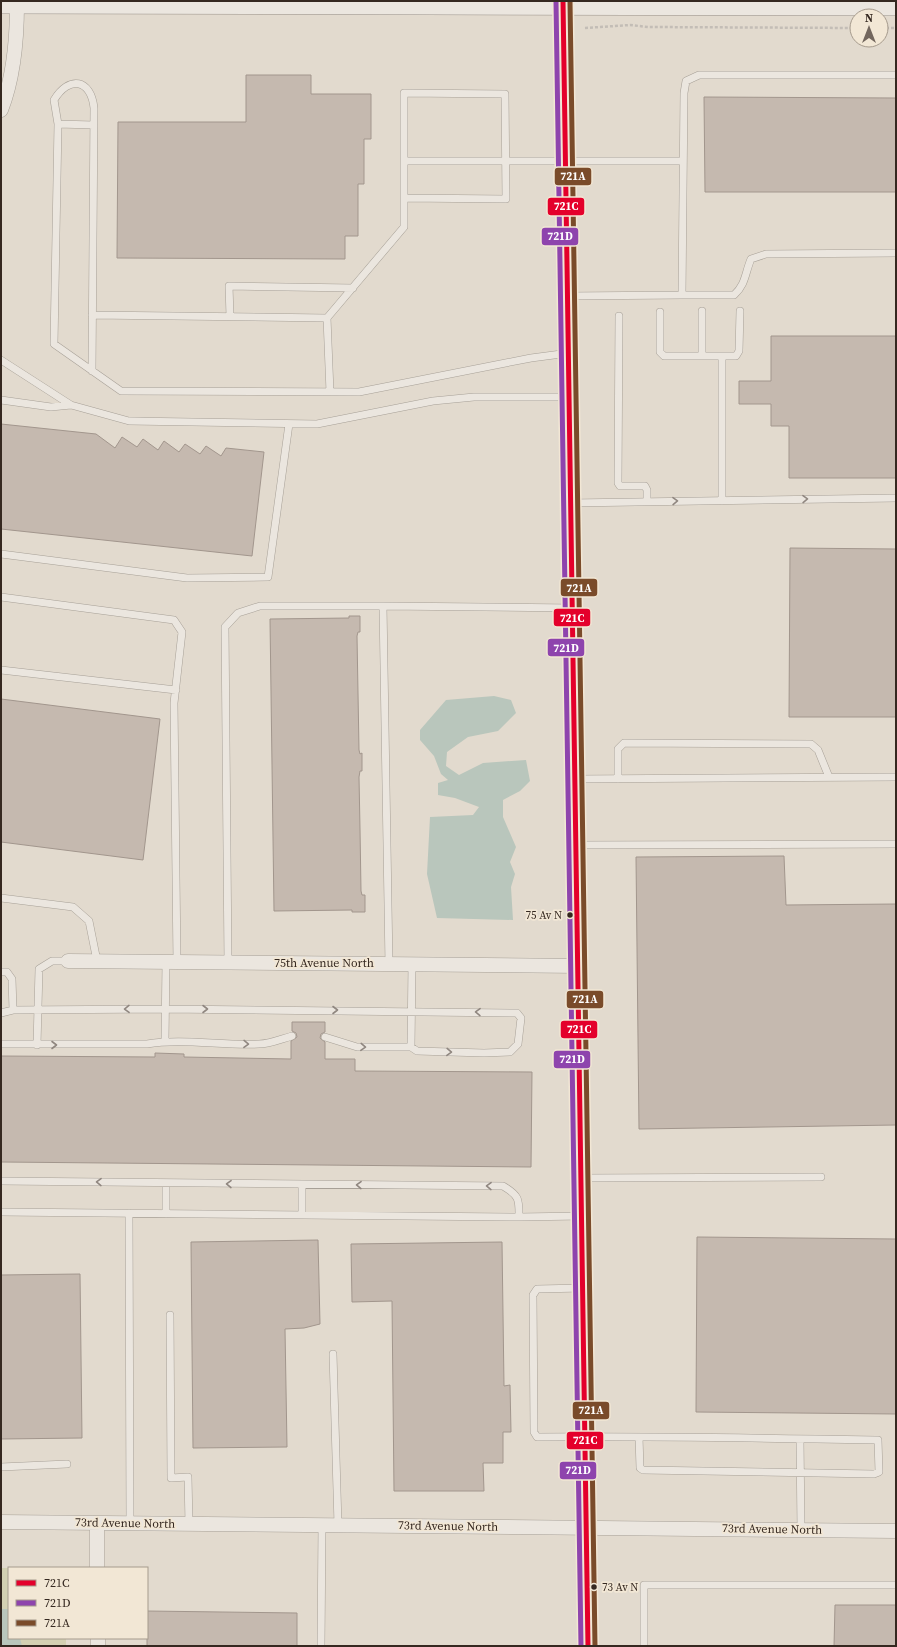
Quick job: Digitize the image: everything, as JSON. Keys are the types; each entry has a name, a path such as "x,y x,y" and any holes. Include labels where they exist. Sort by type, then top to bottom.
{"main road":[{"path":"9,4 563,3 896,6"}],"street":[{"path":"563,3 572,503 588,1646"},
{"path":"1,110 12,71 17,34 9,4"},
{"name":"75th Avenue North","path":"68,961 579,966"},
{"name":"73rd Avenue North","path":"1,1522 896,1531"},
{"path":"97,1523 97,1567"}],"lane":[{"path":"682,295 684,94 686,81 699,74 896,75"},
{"path":"92,371 93,100 88,88 79,84 69,84 60,90 54,100 58,124 54,344 92,371 121,391 359,392 531,358 569,352"},
{"path":"330,392 327,318 404,227 404,198 404,93 505,94 506,199 404,198"},
{"path":"58,124 93,125"},
{"path":"404,161 683,161"},
{"path":"568,296 734,295 743,287 745,273 751,258 766,254 896,253"},
{"path":"230,316 229,286 353,288"},
{"path":"702,311 702,356"},
{"path":"660,312 660,352 664,356 736,356 739,352 740,311"},
{"path":"92,315 327,318"},
{"path":"619,316 618,483 620,486 645,486 647,490 647,502"},
{"path":"722,356 722,500"},
{"path":"1,360 71,405 129,421 317,424 433,401 474,397 570,397"},
{"path":"1,400 51,407 71,405"},
{"path":"1,554 187,578 268,577 289,424"},
{"path":"572,503 896,498"},
{"path":"1,597 174,620 182,632 176,690 172,962 166,1009 165,1041"},
{"path":"228,963 225,627 238,613 260,606 573,608"},
{"path":"383,606 389,964"},
{"path":"1,670 176,690"},
{"path":"618,779 618,748 624,743 811,744 818,750 829,777"},
{"path":"575,779 896,777"},
{"path":"576,845 896,844"},
{"path":"1,898 73,907 89,921 97,961"},
{"path":"37,1045 39,969 52,961 68,961"},
{"path":"411,1047 412,964"},
{"path":"1,972 7,972 12,980 13,1010"},
{"path":"1,1013 13,1010 411,1010 517,1013 520,1018 518,1044 510,1052 484,1053 417,1051 411,1047 357,1047 325,1037"},
{"path":"1,1044 147,1044 165,1041 186,1043 259,1044 292,1036"},
{"path":"581,1178 821,1177"},
{"path":"1,1181 503,1186 514,1193 519,1200 519,1218"},
{"path":"166,1183 166,1214"},
{"path":"302,1184 302,1215"},
{"path":"1,1212 519,1218 582,1216"},
{"path":"128,1213 130,1523"},
{"path":"583,1288 537,1289 533,1295 534,1432 537,1436 585,1436 878,1440 880,1444 879,1472 874,1474 642,1470 640,1468 639,1437"},
{"path":"170,1315 170,1478 188,1477 189,1524"},
{"path":"333,1354 338,1525"},
{"path":"800,1439 801,1530"},
{"path":"1,1467 67,1464"},
{"path":"321,1646 322,1525"},
{"path":"644,1646 644,1585 896,1585"}],"path":[{"path":"585,28 630,25 849,28"}],"shaded area":[{"path":"494,696 511,700 516,713 498,731 468,737 447,752 446,766 459,775 483,763 526,760 530,781 520,791 503,800 503,817 516,847 510,862 515,874 511,887 513,920 437,918 427,874 430,817 473,815 479,807 455,798 438,795 438,783 448,780 441,774 434,756 420,740 420,730 446,700"},
{"path":"1,1568 8,1568 8,1639 66,1639 66,1646 1,1646"},
{"path":"1,1609 8,1609 8,1639 20,1639 22,1646 1,1646"}],"building":[{"path":"246,75 311,75 311,94 371,94 371,139 364,139 364,184 358,184 358,236 345,236 345,259 117,258 118,122 246,122"},
{"path":"704,97 896,98 896,192 705,192"},
{"path":"771,336 896,336 896,478 789,478 789,426 771,426 771,404 739,404 739,381 771,381"},
{"path":"1,424 96,434 115,448 122,437 137,447 143,439 158,450 164,441 179,452 185,444 200,454 206,446 221,456 226,448 264,452 252,556 1,529"},
{"path":"790,548 896,549 896,717 789,717"},
{"path":"349,616 360,616 360,632 358,632 357,636 359,750 360,754 362,753 362,771 360,771 359,777 361,891 362,895 365,895 365,912 352,912 352,910 274,911 270,619 349,618"},
{"path":"1,699 160,719 143,860 1,842"},
{"path":"784,856 786,905 896,904 896,1125 639,1129 636,857"},
{"path":"292,1022 325,1022 325,1032 321,1034 320,1038 325,1042 325,1059 355,1059 355,1071 532,1072 531,1167 1,1162 1,1056 155,1057 155,1053 184,1054 184,1057 291,1059 291,1041 297,1037 296,1033 292,1031"},
{"path":"697,1237 896,1239 896,1414 696,1412"},
{"path":"318,1240 320,1324 304,1328 285,1329 287,1447 193,1448 191,1242"},
{"path":"502,1242 504,1386 510,1385 511,1432 503,1432 503,1463 483,1463 484,1491 394,1491 392,1301 352,1302 351,1244"},
{"path":"80,1274 82,1438 1,1439 1,1275"},
{"path":"835,1605 896,1605 896,1646 834,1646"},
{"path":"148,1611 297,1613 297,1646 147,1646"}],"transit line":[{"name":"721D","path":"556,1 581,1646"},
{"name":"721C","path":"563,1 588,1646"},
{"name":"721A","path":"570,1 595,1646"}],"place":[{"name":"75 Av N","path":"570,915"},
{"name":"73 Av N","path":"594,1587"}]}
